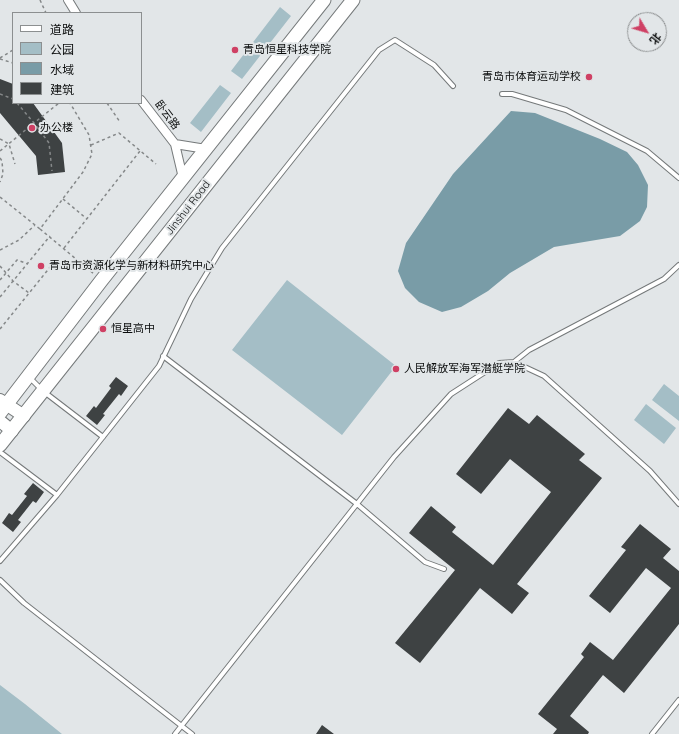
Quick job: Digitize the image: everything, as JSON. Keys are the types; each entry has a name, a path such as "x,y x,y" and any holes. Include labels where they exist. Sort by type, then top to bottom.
{"main road":[{"name":"Jinshui Road","path":"2,406 28,376 102,280 324,0"},
{"name":"Jinshui Road","path":"0,445 353,0"},
{"path":"2,406 24,416"},
{"path":"0,421 12,431"}],"street":[{"path":"68,0 75,12"},
{"name":"卧云路","path":"142,101 175,144 183,178"},
{"name":"卧云路","path":"175,144 206,149"}],"lane":[{"path":"0,562 56,495 159,366 191,299 222,248 379,50 395,40 434,65 453,86"},
{"path":"502,94 512,94 566,110 648,151 679,178"},
{"path":"514,362 529,350 664,279 679,265"},
{"path":"163,356 357,504 425,562 444,569"},
{"path":"175,734 394,457 451,394 499,363 514,362 544,376 650,471 679,504"},
{"path":"28,376 43,392 103,437"},
{"path":"0,452 56,495"},
{"path":"0,580 24,603 192,734"},
{"path":"652,734 679,700"}],"path":[{"path":"40,0 46,12"},
{"path":"0,59 12,51"},
{"path":"0,59 12,63"},
{"path":"0,94 12,99"},
{"path":"18,104 49,143 52,172"},
{"path":"0,151 58,104"},
{"path":"40,229 83,172 92,154 89,135 71,104"},
{"path":"108,104 120,122"},
{"path":"91,145 119,133 156,164"},
{"path":"0,139 9,144 16,164"},
{"path":"64,248 140,151"},
{"path":"0,158 2,161 3,174 0,182"},
{"path":"0,197 50,236 102,280"},
{"path":"62,199 86,219"},
{"path":"0,250 19,240 35,225"},
{"path":"0,297 50,236"},
{"path":"0,280 17,260 28,264"},
{"path":"0,266 13,281 29,293"},
{"path":"0,329 51,266"}],"green space":[{"path":"280,7 291,16 242,79 231,71"},
{"path":"220,85 231,93 201,132 190,123"},
{"path":"287,280 396,366 342,435 232,350"},
{"path":"664,384 679,396 679,421 652,400"},
{"path":"646,404 676,428 664,444 634,420"},
{"path":"0,685 25,704 62,734 0,734"}],"water":[{"path":"511,111 535,113 600,139 627,152 638,165 648,185 647,207 640,221 620,236 554,247 510,273 488,291 461,307 442,312 419,302 405,288 398,271 406,243 453,174"}],"building":[{"name":"办公楼","path":"0,79 12,84 12,104 34,104 62,143 65,172 38,175 36,156 0,113"},
{"path":"116,377 128,386 121,396 119,394 103,414 105,415 97,425 86,416 94,406 96,408 111,388 109,386"},
{"path":"508,408 529,424 537,415 585,454 579,460 602,478 517,584 529,593 512,614 480,588 420,663 395,643 455,570 409,533 431,506 456,527 452,532 493,565 551,492 510,459 481,494 456,474"},
{"path":"33,483 44,492 36,503 33,501 18,520 21,522 13,532 2,523 9,513 12,515 27,496 24,494"},
{"path":"640,524 671,549 663,558 679,571 679,624 624,693 603,675 570,716 589,732 588,734 553,734 557,729 538,714 584,657 581,654 590,642 613,660 671,588 646,568 610,613 589,596 626,550 621,547"},
{"path":"322,725 334,734 316,734"}],"place":[{"name":"青岛恒星科技学院","path":"235,50"},
{"name":"青岛市体育运动学校","path":"589,77"},
{"name":"办公楼","path":"32,128"},
{"name":"青岛市资源化学与新材料研究中心","path":"41,266"},
{"name":"恒星高中","path":"103,329"},
{"name":"人民解放军海军潜艇学院","path":"396,369"}]}
